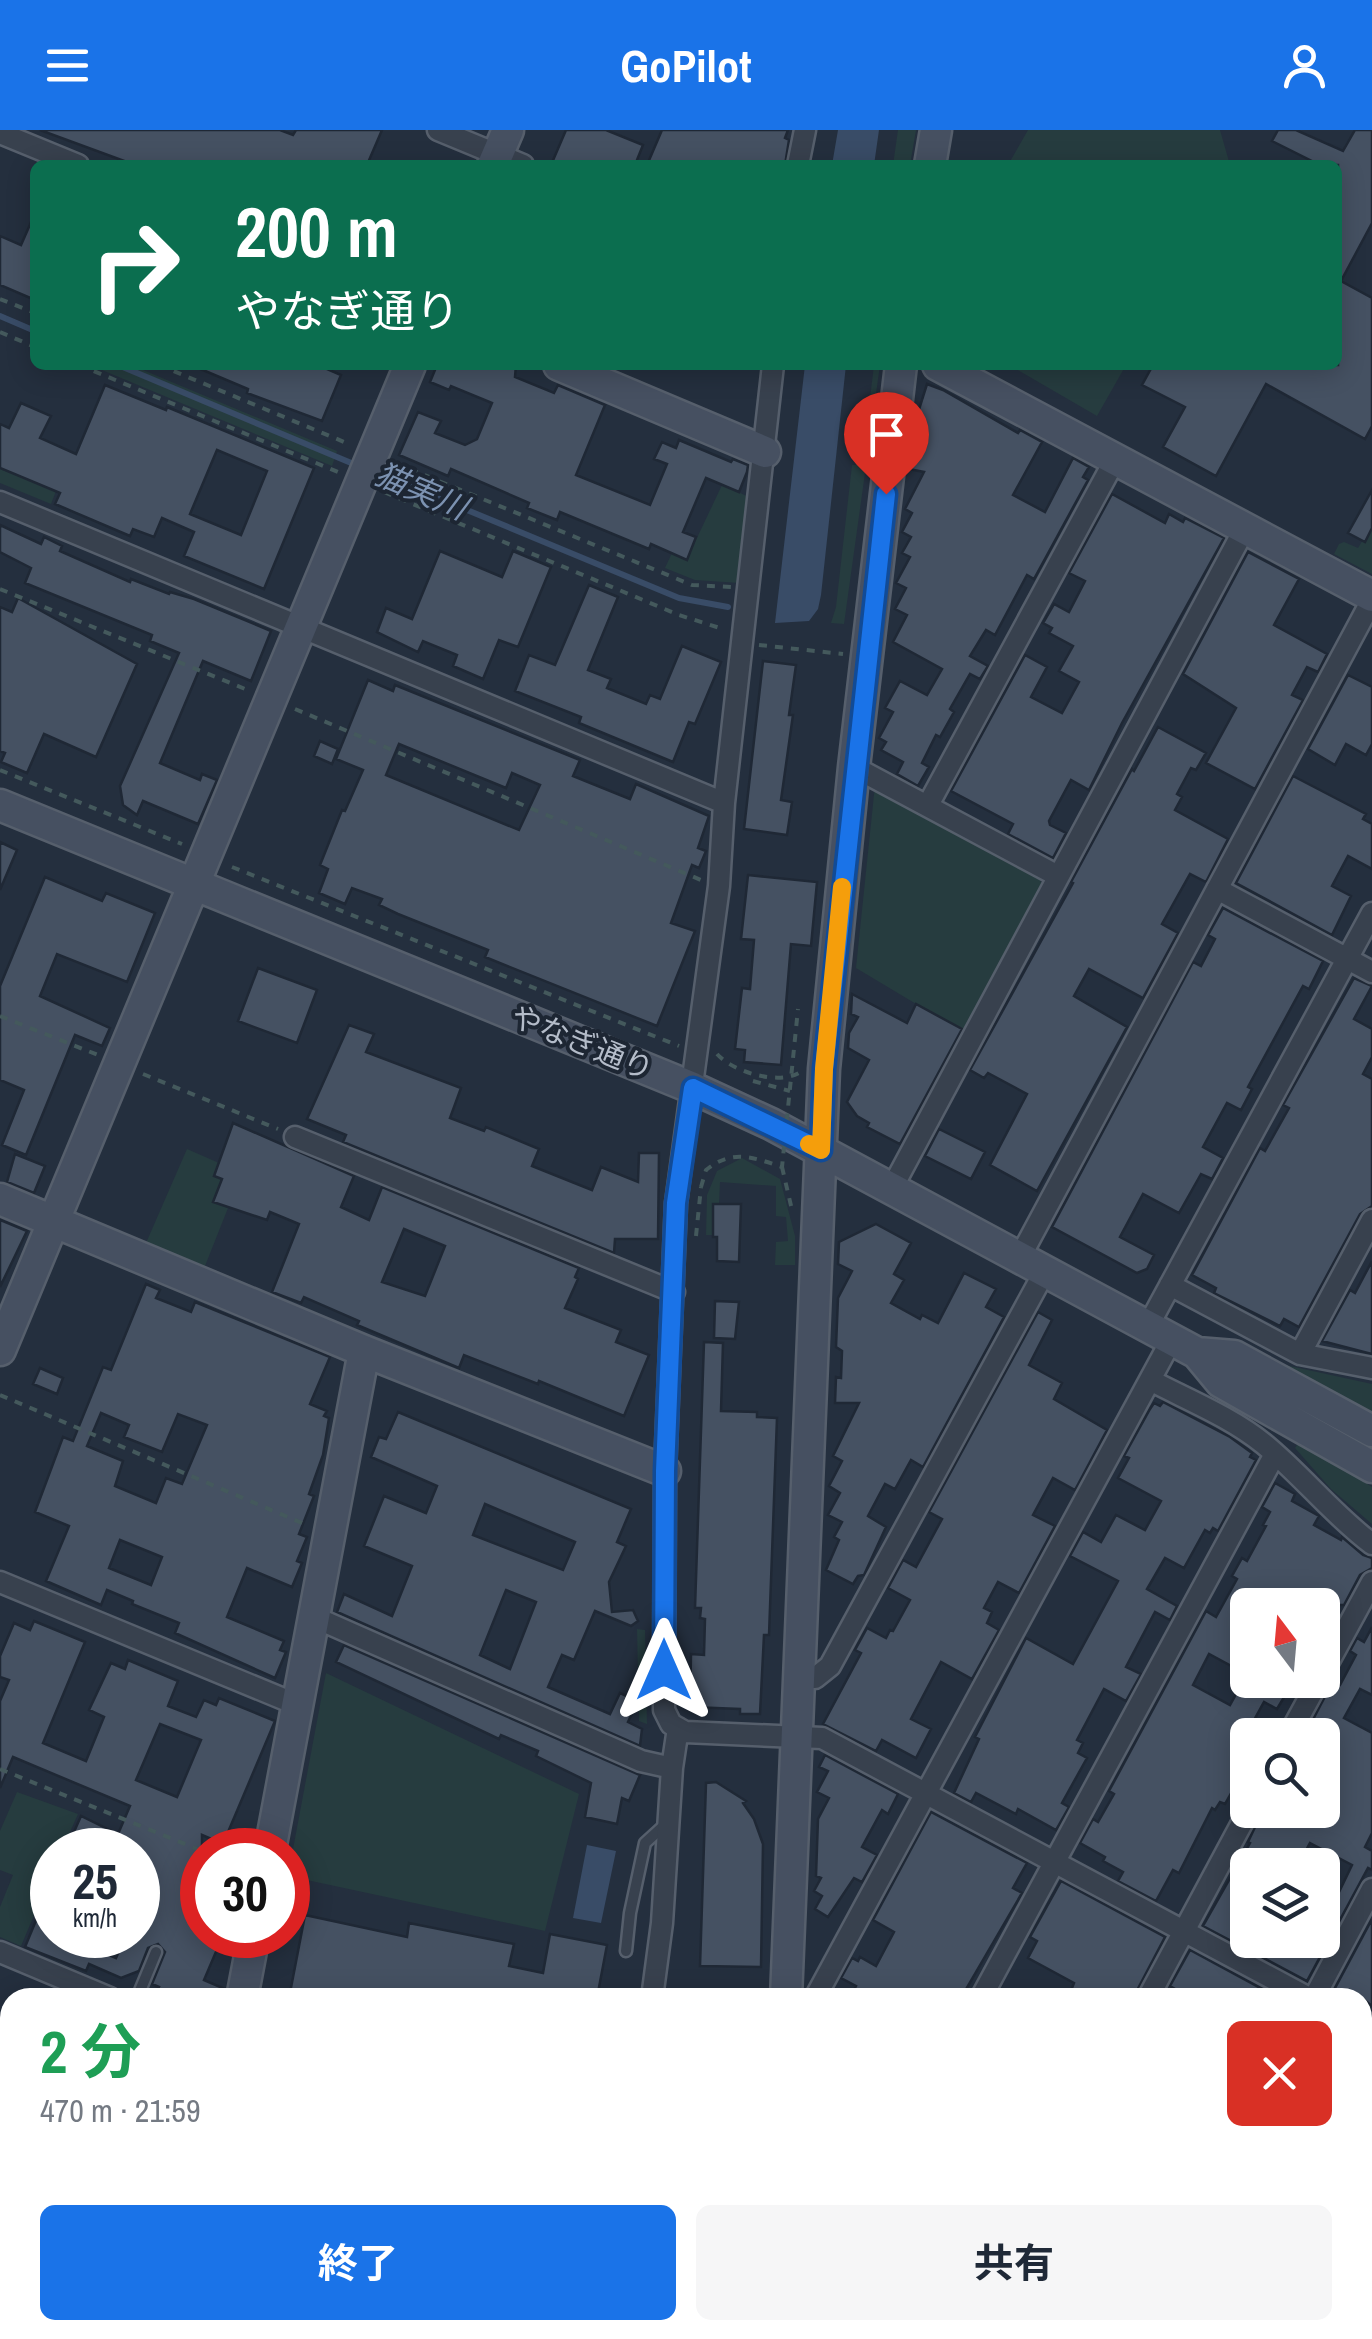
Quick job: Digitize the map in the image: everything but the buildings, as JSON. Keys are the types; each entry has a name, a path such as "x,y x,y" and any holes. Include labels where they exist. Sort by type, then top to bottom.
{"street":[{"path":"438,130 505,154"},
{"path":"799,160 804,130"},
{"path":"931,160 936,130"},
{"path":"0,133 66,160"},
{"path":"0,1350 408,370"},
{"path":"571,370 764,452"},
{"path":"773,370 724,803 719,886 676,1203 665,1471 664,1710 670,1724 707,1736 822,1738 1293,1988"},
{"path":"786,1988 824,1069 900,370"},
{"path":"801,1678 815,1678 830,1666 1217,889 1372,598 948,370"},
{"path":"928,804 1116,458"},
{"path":"0,502 724,803"},
{"path":"892,1188 1245,528"},
{"path":"854,767 1058,876"},
{"name":"やなぎ通り","path":"0,804 693,1088 821,1150 1172,1339"},
{"path":"1217,889 1372,972"},
{"path":"820,1988 1172,1339 1170,1285 1372,913"},
{"path":"296,1136 674,1292"},
{"path":"0,1199 665,1471"},
{"path":"1300,1354 1372,1220"},
{"path":"1170,1285 1300,1354 1372,1368"},
{"path":"1172,1339 1234,1356 1372,1431"},
{"path":"1172,1339 1221,1382 1372,1467"},
{"path":"274,1828 364,1351"},
{"path":"1150,1380 1238,1426 1275,1454 1334,1514 1372,1544"},
{"path":"986,1988 1275,1454"},
{"path":"0,1582 298,1704"},
{"path":"1340,1642 1372,1582"},
{"path":"314,1617 642,1761 672,1768"},
{"path":"653,1988 678,1728"},
{"path":"1153,1988 1239,1828"},
{"path":"1318,1988 1372,1889"},
{"path":"0,1952 86,1988"},
{"path":"244,1988 250,1958"}],"lane":[{"path":"626,1950 645,1843 668,1822"},
{"path":"141,1988 154,1958"}],"path":[{"path":"0,299 30,311"},
{"path":"0,332 30,345"},
{"path":"91,370 763,648 848,655"},
{"path":"172,370 692,584 749,588"},
{"path":"0,589 256,694"},
{"path":"290,708 719,886"},
{"path":"0,770 179,844 193,844"},
{"path":"232,867 682,1047 688,1038 711,1045 732,1066 787,1079 801,1072"},
{"path":"792,1210 782,1167 798,1009"},
{"path":"0,1016 107,1058"},
{"path":"134,1070 296,1136"},
{"path":"753,1081 790,1091"},
{"path":"698,1226 706,1170 729,1156 744,1154 782,1167"},
{"path":"0,1395 329,1535"},
{"path":"0,1769 180,1843"}],"green space":[{"path":"898,130 916,130 911,160 894,160"},
{"path":"1028,130 1220,130 1229,160 1011,160"},
{"path":"102,370 143,370 337,451 332,466"},
{"path":"873,370 879,370 844,624 831,623 852,465 862,465"},
{"path":"1018,370 1123,370 1097,416"},
{"path":"0,469 56,491 51,504 0,483"},
{"path":"722,485 749,497 740,583 695,580 665,568 672,553 687,559"},
{"path":"1372,525 1372,574 1334,554 1344,542 1358,548"},
{"path":"875,785 1038,874 1042,885 963,1032 856,968"},
{"path":"187,1149 219,1163 222,1179 213,1202 228,1208 205,1266 146,1243"},
{"path":"742,1158 780,1179 795,1236 795,1265 775,1265 776,1242 788,1241 786,1217 776,1216 776,1186 720,1182 719,1204 713,1205 713,1235 706,1235 707,1195 717,1171"},
{"path":"1276,1363 1372,1384 1372,1414"},
{"path":"1301,1439 1372,1487 1372,1524 1331,1489 1295,1448"},
{"path":"637,1629 645,1630 647,1724 639,1721"},
{"path":"326,1673 579,1794 545,1931 310,1881 310,1828 297,1828"},
{"path":"17,1792 78,1814 72,1828 30,1828 30,1925 21,1946 0,1937 0,1907 13,1875 0,1870 0,1831"}],"water":[{"path":"838,130 879,130 875,160 833,160"},
{"path":"804,370 845,370 818,609 809,621 775,623"},
{"path":"587,1845 616,1851 601,1923 573,1918"}],"waterway":[{"name":"猫実川","path":"0,316 30,329"},
{"name":"猫実川","path":"130,370 356,465"},
{"name":"猫実川","path":"373,471 679,598 728,607"}],"slow traffic":[{"path":"809,1144 821,1150 824,1069 842,887"}],"route":[{"path":"664,1670 665,1471 676,1203 682,1146 693,1088 821,1150 824,1069 886,494"}]}
